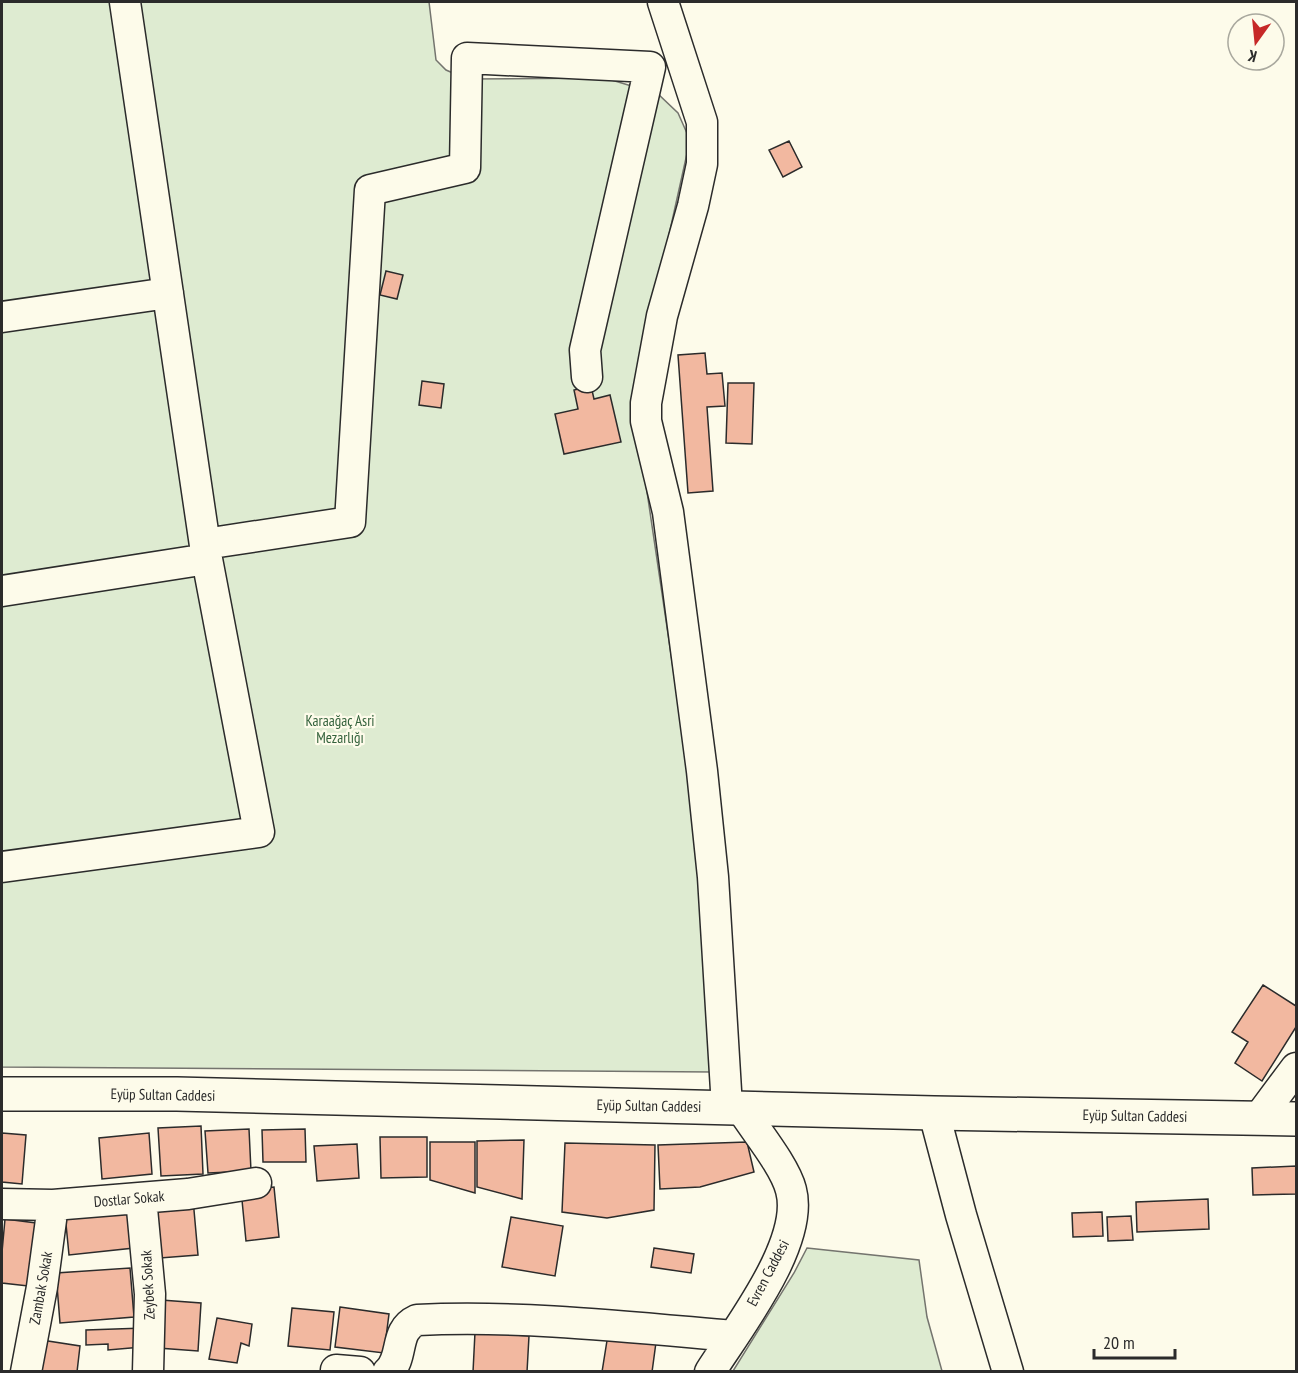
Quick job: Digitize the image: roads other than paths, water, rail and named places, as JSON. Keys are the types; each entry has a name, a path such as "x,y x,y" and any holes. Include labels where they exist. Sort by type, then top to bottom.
{"main road":[{"name":"Eyüp Sultan Caddesi","path":"2,1094 188,1095 934,1113 1296,1119"}],"street":[{"path":"2,867 259,832 206,551 125,2"},
{"path":"663,2 702,123 702,164 693,206 660,326 646,403 646,421 668,512 702,771 734,1107"},
{"path":"2,591 350,522 370,190 465,168 467,58 650,67 585,350 587,377"},
{"path":"2,317 168,293"},
{"path":"1258,1119 1296,1068"},
{"name":"Evren Caddesi","path":"710,1371 766,1284 780,1257 790,1230 794,1208 791,1189 782,1169 734,1107"},
{"path":"934,1113 961,1215 1008,1371"},
{"name":"Dostlar Sokak","path":"2,1204 53,1205 141,1198 188,1194 256,1183"},
{"name":"Zeybek Sokak","path":"141,1198 150,1294 148,1371"},
{"name":"Zambak Sokak","path":"26,1371 42,1287 53,1205"},
{"path":"388,1371 393,1367 402,1334 408,1324 417,1320 490,1319 614,1325 733,1335"}],"park label":[{"name":"Karaağaç Asri Mezarlığı","path":"340,730"}]}
